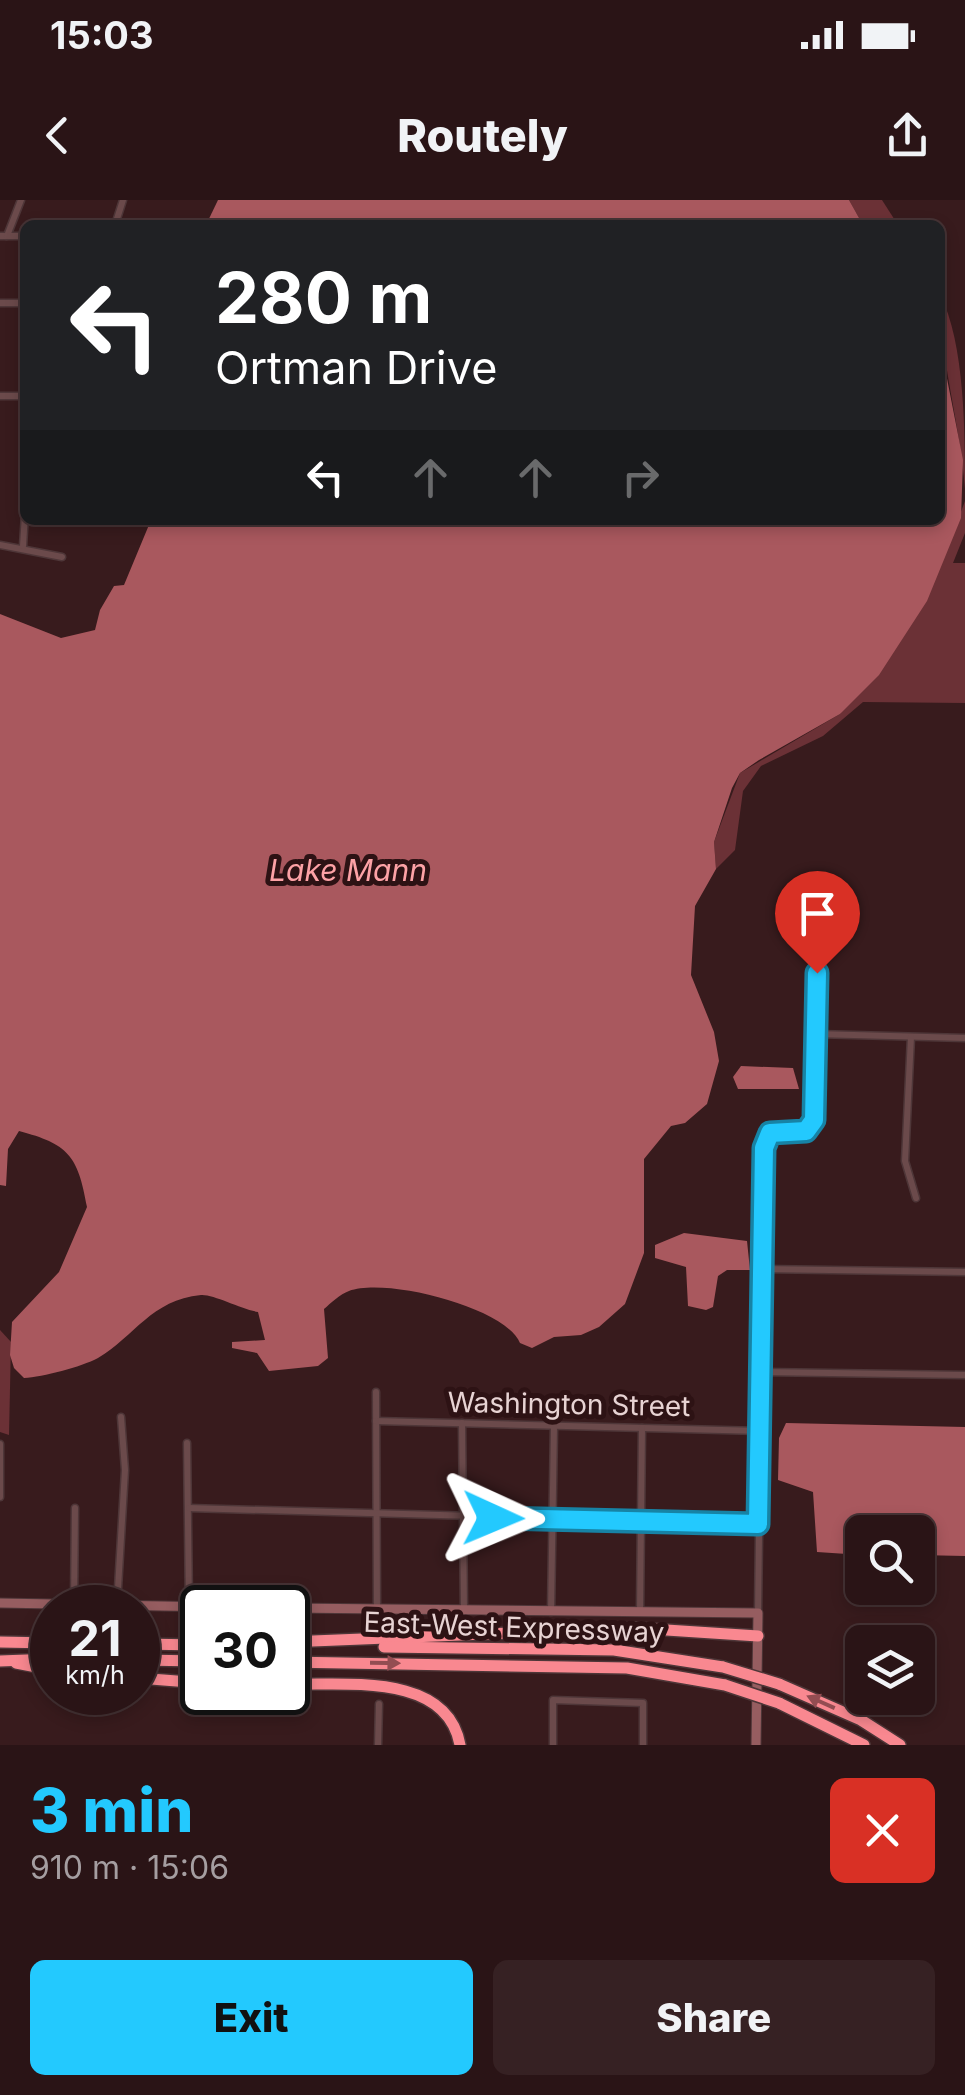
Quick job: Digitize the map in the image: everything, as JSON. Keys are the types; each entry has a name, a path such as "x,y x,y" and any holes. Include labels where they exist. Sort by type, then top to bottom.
{"highway":[{"path":"310,1643 636,1628 758,1636"},
{"path":"0,1642 30,1643"},
{"name":"East-West Expressway","path":"310,1644 614,1650 723,1667 779,1684 862,1720 900,1745"},
{"name":"East-West Expressway","path":"310,1662 627,1668 725,1685 779,1702 864,1745"},
{"path":"310,1685 396,1688 419,1694 444,1714 460,1745"}],"street":[{"path":"4,236 21,200"},
{"path":"24,546 25,525"},
{"path":"0,545 24,546 62,557"},
{"path":"756,1745 765,1140 770,1133 800,1132 812,1126 817,973"},
{"path":"816,1034 965,1038"},
{"path":"911,1037 905,1161 916,1198"},
{"path":"763,1269 965,1272"},
{"path":"763,1372 965,1376"},
{"path":"376,1392 377,1609"},
{"path":"118,1585 125,1470 121,1417"},
{"name":"Washington Street","path":"376,1422 761,1431"},
{"path":"462,1424 464,1610"},
{"path":"551,1612 554,1426"},
{"path":"640,1613 642,1428"},
{"path":"187,1442 189,1585"},
{"path":"0,1497 1,1444"},
{"path":"74,1585 75,1508"},
{"path":"188,1508 758,1524"},
{"path":"0,1604 30,1604"},
{"path":"310,1608 758,1613"},
{"path":"553,1745 553,1700 643,1703 643,1745"},
{"path":"378,1745 379,1704"}],"shaded area":[{"path":"849,200 882,200 895,220 860,220"},
{"path":"945,306 959,363 965,489 945,355"},
{"path":"18,452 20,452 20,509"},
{"path":"965,501 965,533 953,563 965,563 965,703 863,702 823,736 761,766 743,791 735,850 716,869 714,842 740,773 840,714 941,565"},
{"path":"0,1330 11,1342 9,1435 0,1432"}],"water":[{"path":"218,200 849,200 860,220 208,220"},
{"name":"Lake Mann","path":"945,368 963,460 961,518 927,601 879,675 840,714 740,773 732,788 714,842 716,869 695,906 691,975 714,1032 719,1061 707,1104 685,1123 671,1126 644,1159 644,1253 625,1304 599,1327 581,1335 554,1337 532,1348 520,1343 493,1318 470,1307 416,1292 367,1288 349,1291 324,1309 328,1358 318,1366 269,1371 257,1353 232,1348 232,1342 265,1340 258,1312 201,1295 156,1311 111,1349 82,1365 24,1378 14,1368 10,1355 12,1322 59,1272 87,1207 79,1175 68,1154 49,1141 19,1131 8,1149 6,1186 0,1185 0,614 61,638 95,630 100,610 114,586 124,585 149,525 945,525"},
{"path":"741,1066 793,1068 799,1089 738,1089 733,1077"},
{"path":"684,1233 747,1241 750,1270 727,1270 718,1276 713,1307 706,1310 688,1306 686,1267 655,1258 655,1245"},
{"path":"786,1423 965,1427 965,1556 935,1555 935,1515 845,1515 845,1554 817,1552 813,1492 778,1480 779,1438"}],"route":[{"path":"493,1518 758,1524 764,1148 770,1133 806,1131 814,1120 817,973"}]}
